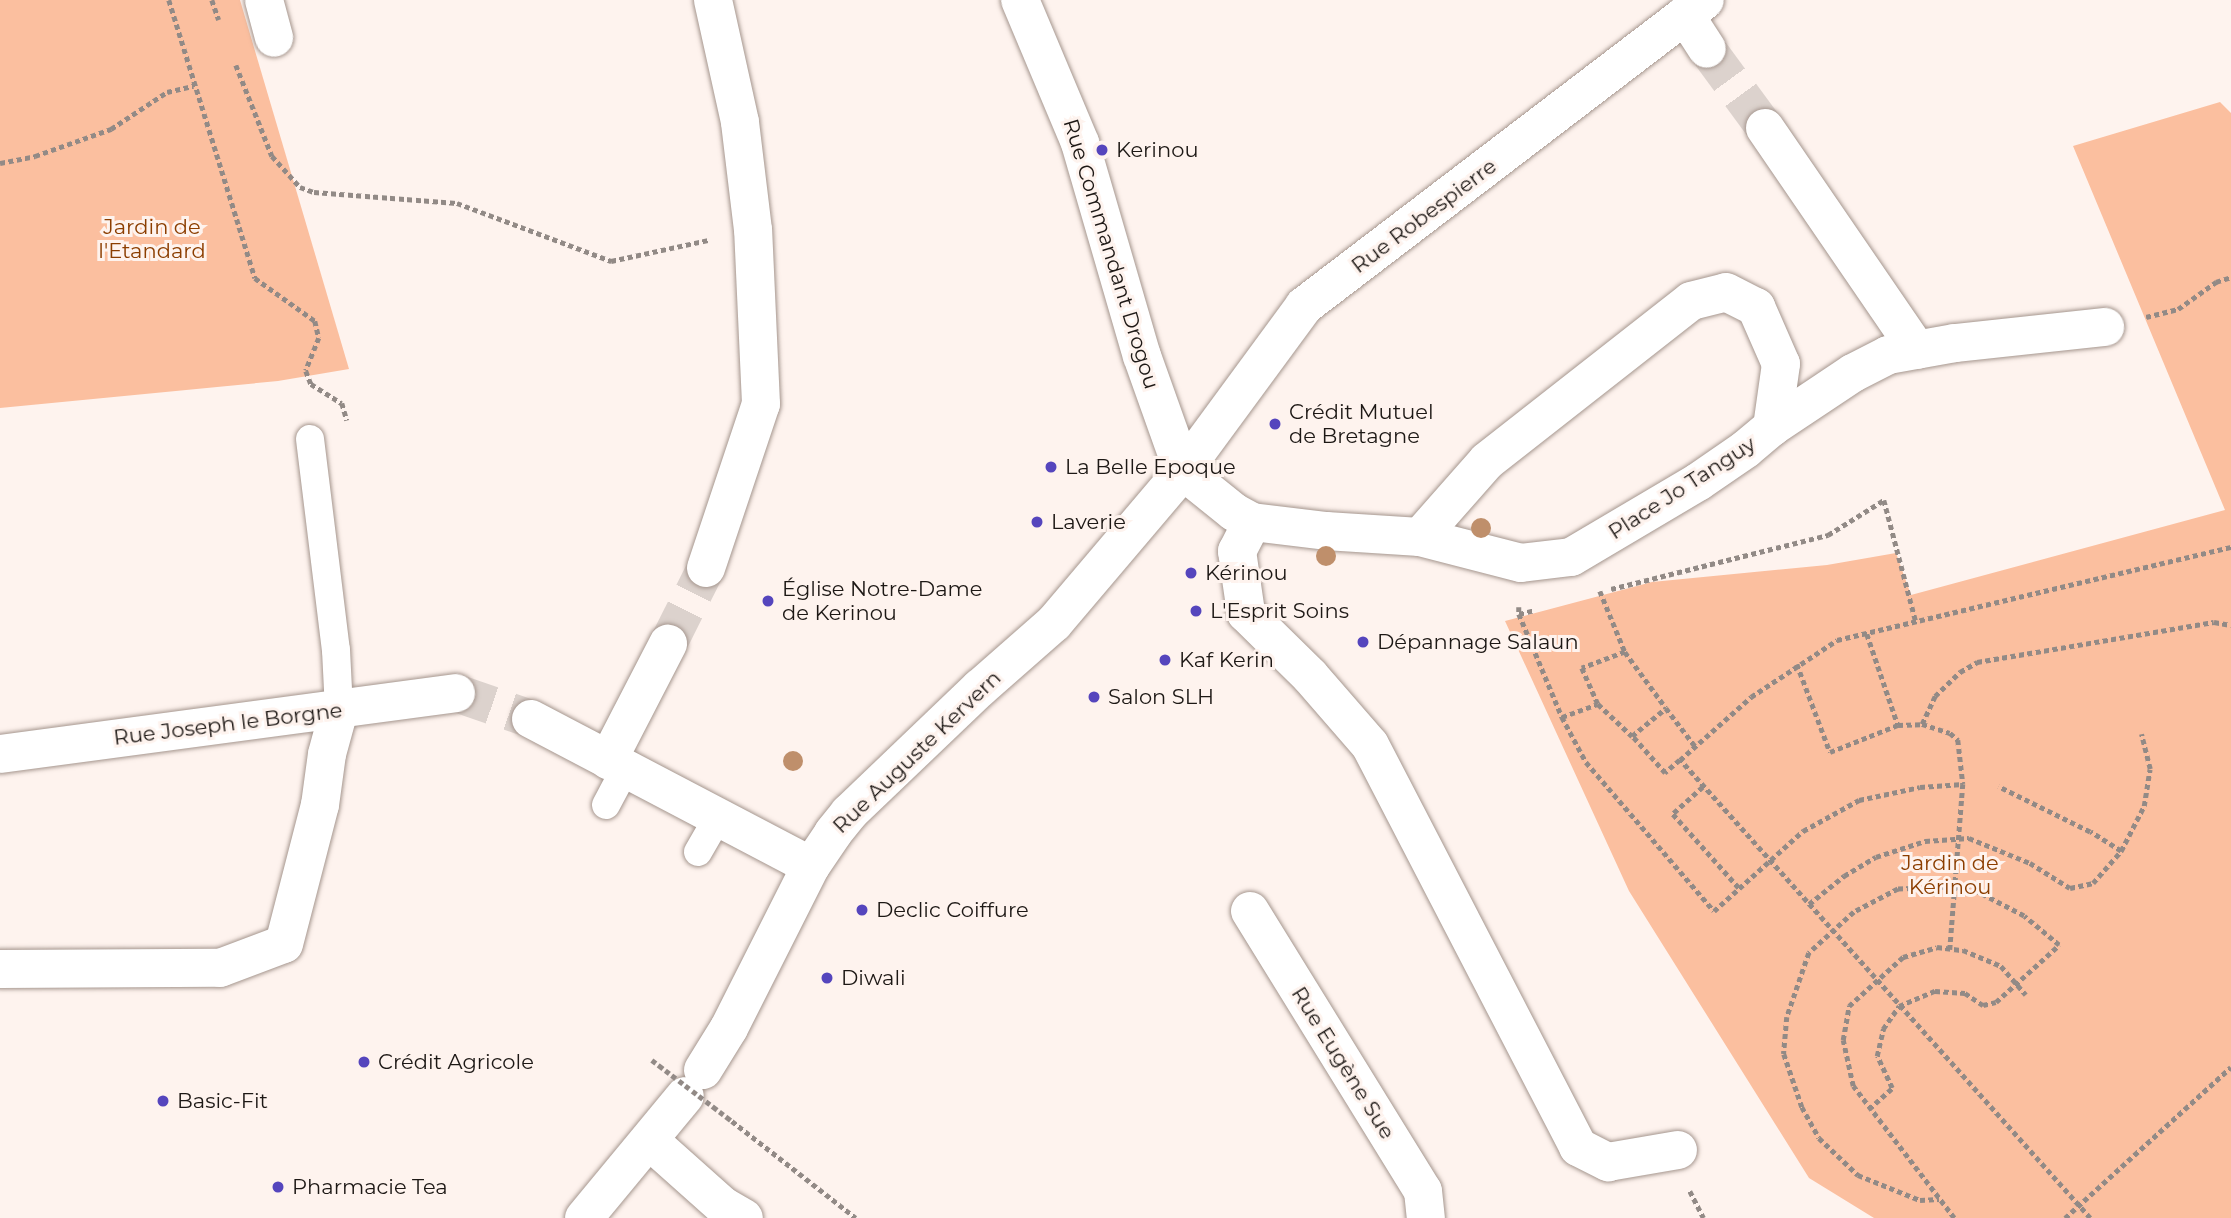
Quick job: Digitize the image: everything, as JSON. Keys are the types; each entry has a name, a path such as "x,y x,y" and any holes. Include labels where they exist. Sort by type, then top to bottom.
{"street":[{"path":"264,0 274,38"},
{"path":"706,568 761,404 753,230 740,122 713,0"},
{"name":"Rue Commandant Drogou","path":"1020,0 1080,144 1142,356 1183,471"},
{"path":"1695,8 1707,48"},
{"name":"Rue Robespierre","path":"1183,471 1304,306 1695,8"},
{"path":"1765,128 1917,350"},
{"name":"Place Jo Tanguy","path":"1183,471 1252,522 1326,531 1420,537 1521,563 1571,557 1698,482 1772,427 1781,364 1756,307 1726,292 1692,302 1487,461 1420,537"},
{"path":"1772,427 1853,373 1888,355 2105,327"},
{"name":"Rue Auguste Kervern","path":"584,1218 650,1142 694,1083 729,1028 811,866 849,813 980,688 1054,623 1183,471"},
{"path":"1252,522 1237,551 1246,613 1310,676 1370,745 1578,1147 1608,1162 1678,1150"},
{"path":"616,765 668,645"},
{"name":"Rue Joseph le Borgne","path":"0,754 456,693"},
{"path":"0,970 220,968 284,944 320,805 327,754 339,710"},
{"path":"531,719 811,866"},
{"name":"Rue Eugène Sue","path":"1250,911 1423,1191 1426,1218"},
{"path":"650,1142 723,1206 744,1218"}],"lane":[{"path":"310,439 337,650 339,710"},
{"path":"606,805 616,765"},
{"path":"698,852 718,818"}],"path":[{"path":"169,0 193,86 255,278 315,321 319,338 306,371 311,384 342,404 348,422"},
{"path":"212,0 222,26"},
{"path":"232,52 272,156 300,187 314,191 457,203 611,261 753,230"},
{"path":"0,163 35,156 111,130 167,92 193,86"},
{"path":"2105,327 2178,309 2216,282 2231,276"},
{"path":"1695,746 1625,652 1600,592 1828,535 1884,500 1916,621"},
{"path":"1625,652 1582,668 1598,704 1632,736 1665,773 1751,697 1837,640 2231,547"},
{"path":"1521,563 1519,614 1562,717 1586,762 1714,911 1802,831 1859,800 1920,787 1963,784"},
{"path":"1922,724 1935,696 1960,671 1977,662 2214,622 2231,625"},
{"path":"1867,634 1898,725"},
{"path":"1797,664 1829,752 1898,725 1922,724 1950,733 1958,740 1963,784 1950,948"},
{"path":"1562,717 1598,704"},
{"path":"1632,736 1666,708"},
{"path":"1808,904 1844,876 1876,857 1925,841 1969,838 2030,863 2070,888 2094,883 2121,851 2144,806 2150,769 2141,734"},
{"path":"1680,760 2090,1218"},
{"path":"1703,787 1673,814 1740,889"},
{"path":"1999,787 2090,832 2121,851"},
{"path":"1869,1109 1892,1088 1877,1056 1883,1029 1899,1006 1935,991 1965,993 1983,1005 1996,1002 2059,945 2024,916 1978,892 1954,887 1898,889 1854,912 1810,953 1787,1017 1784,1054 1802,1107 1819,1138 1858,1175 1920,1200 1939,1199"},
{"path":"1954,1218 1853,1086 1843,1040 1849,1006 1903,957 1937,947 1964,950 2001,966 2026,995"},
{"path":"652,1060 856,1218"},
{"path":"2065,1218 2231,1067"},
{"path":"1698,1206 1704,1218"}],"green space":[{"name":"Jardin de l'Etandard","path":"0,0 240,0 349,369 278,381 0,408"},
{"name":"Jardin de Kérinou","path":"2220,102 2231,113 2231,1218 1874,1218 1809,1178 1629,891 1505,621 1652,582 1827,565 1896,553 1911,595 2225,510 2073,146"}],"tunnel":[{"path":"1707,49 1765,128"},
{"path":"668,644 706,568"},
{"path":"456,693 531,719"}],"place":[{"name":"Kerinou","path":"1102,150"},
{"name":"Crédit Mutuel de Bretagne","path":"1275,424"},
{"name":"La Belle Epoque","path":"1051,467"},
{"name":"Laverie","path":"1037,522"},
{"name":"Kérinou","path":"1191,573"},
{"name":"Église Notre-Dame de Kerinou","path":"768,601"},
{"name":"L'Esprit Soins","path":"1196,611"},
{"name":"Dépannage Salaun","path":"1363,642"},
{"name":"Kaf Kerin","path":"1165,660"},
{"name":"Salon SLH","path":"1094,697"},
{"name":"Declic Coiffure","path":"862,910"},
{"name":"Diwali","path":"827,978"},
{"name":"Crédit Agricole","path":"364,1062"},
{"name":"Basic-Fit","path":"163,1101"},
{"name":"Pharmacie Tea","path":"278,1187"}]}
